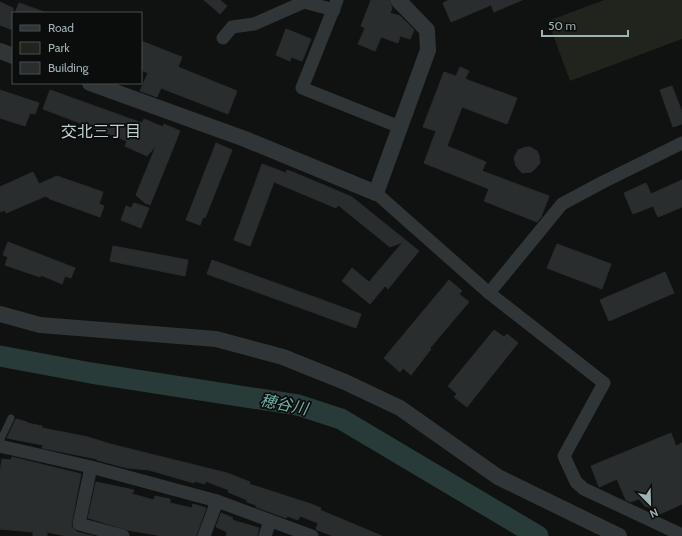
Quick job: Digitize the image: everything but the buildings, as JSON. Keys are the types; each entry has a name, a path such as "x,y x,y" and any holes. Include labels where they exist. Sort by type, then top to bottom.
{"street":[{"path":"376,193 428,50 426,30 398,0"},
{"path":"223,38 232,27 254,24 304,2 336,5 302,88 400,127"},
{"path":"0,51 12,56"},
{"path":"93,84 246,139 376,193 489,293 604,383 564,456 576,482 584,489 682,534"},
{"path":"489,293 562,204 603,182 682,144"},
{"path":"0,314 40,324 216,339 283,357 345,382 400,408 498,477 619,536"},
{"path":"0,446 91,467 217,501 312,536"},
{"path":"91,467 79,524 123,536"},
{"path":"204,536 217,501"},
{"path":"265,536 270,521"}],"lane":[{"path":"0,441 11,418"}],"green space":[{"path":"604,0 682,0 682,39 570,81 548,21"}],"waterway":[{"name":"穂谷川","path":"0,356 91,373 298,405 341,419 538,536"}],"district":[{"name":"交北三丁目","path":"101,131"}]}
